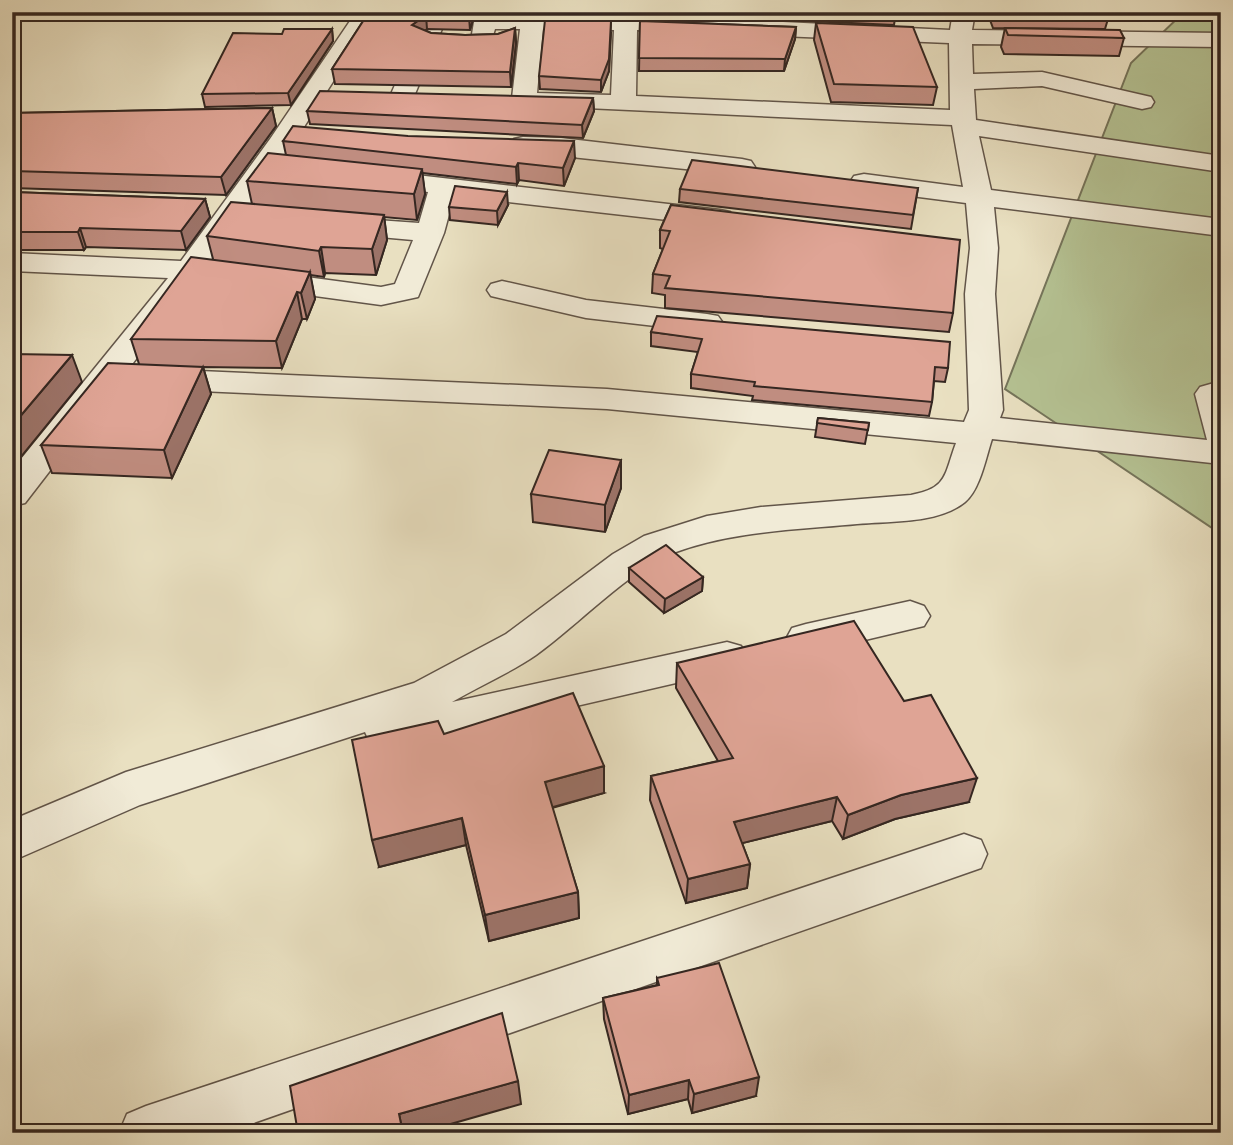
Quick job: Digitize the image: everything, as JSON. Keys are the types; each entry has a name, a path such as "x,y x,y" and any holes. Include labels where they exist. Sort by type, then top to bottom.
{"street":[{"path":"12,494 112,374 191,270 280,168 305,114 361,21 363,12"},
{"path":"403,94 438,12"},
{"path":"1112,12 1114,38"},
{"path":"427,39 484,25 532,31 626,23 962,24 1114,38 1221,40"},
{"path":"623,103 626,23"},
{"path":"12,841 126,791 428,695 520,645 626,563 657,545 707,529 940,501 955,492 986,410 969,346 980,294 970,247 979,197 964,122 962,24"},
{"path":"524,98 532,31"},
{"path":"962,82 1042,79 1142,102"},
{"path":"378,94 430,95"},
{"path":"497,97 964,122 1221,164"},
{"path":"492,144 561,146 761,170"},
{"path":"348,176 748,221"},
{"path":"840,179 1221,228"},
{"path":"12,262 191,270 381,296 400,294 407,291 430,233 443,186"},
{"path":"197,206 241,214"},
{"path":"310,223 430,233"},
{"path":"502,290 628,316 737,325"},
{"path":"77,370 607,399 1221,453"},
{"path":"1221,391 1212,394 1221,435"},
{"path":"126,791 910,616"},
{"path":"146,1133 964,854"}],"green space":[{"path":"1184,12 1221,12 1221,534 1005,389 1131,63"}],"building":[{"path":"369,12 470,12 469,16 426,15 412,25 431,33 498,34 515,28 510,72 332,69"},
{"path":"545,20 611,21 609,59 601,80 539,76"},
{"path":"640,21 796,27 785,59 639,58"},
{"path":"816,23 913,27 937,87 834,84"},
{"path":"1005,28 1120,30 1124,38 1008,35"},
{"path":"284,29 332,29 288,93 202,94 233,33 282,34"},
{"path":"320,91 593,98 582,125 307,111"},
{"path":"272,108 221,177 12,171 12,113"},
{"path":"293,126 408,136 574,141 563,168 518,163 516,167 283,141"},
{"path":"268,153 422,169 414,194 247,181"},
{"path":"692,160 918,188 913,215 680,189"},
{"path":"455,186 507,192 497,211 449,207"},
{"path":"12,192 205,199 181,231 80,228 78,232 12,232"},
{"path":"231,202 384,215 372,249 321,247 319,251 207,236"},
{"path":"671,205 960,240 953,313 665,288 670,276 653,274 670,231 660,230"},
{"path":"191,257 310,272 301,293 297,292 276,341 131,339"},
{"path":"657,316 950,342 948,368 935,367 932,402 754,386 755,382 691,374 702,339 651,332"},
{"path":"12,354 72,355 12,426"},
{"path":"108,363 203,367 164,450 41,445"},
{"path":"818,418 869,423 868,430 817,423"},
{"path":"549,450 621,460 605,505 531,494"},
{"path":"666,545 703,577 665,599 629,568"},
{"path":"854,621 904,701 931,695 977,778 901,795 848,815 837,797 734,822 750,864 688,879 651,776 733,758 677,663"},
{"path":"573,693 604,766 545,782 578,892 485,915 462,818 372,840 352,740 438,721 444,734"},
{"path":"719,963 759,1077 694,1094 689,1080 629,1095 603,998 659,985 657,978"},
{"path":"502,1013 518,1081 399,1114 403,1133 298,1133 290,1086"}]}
